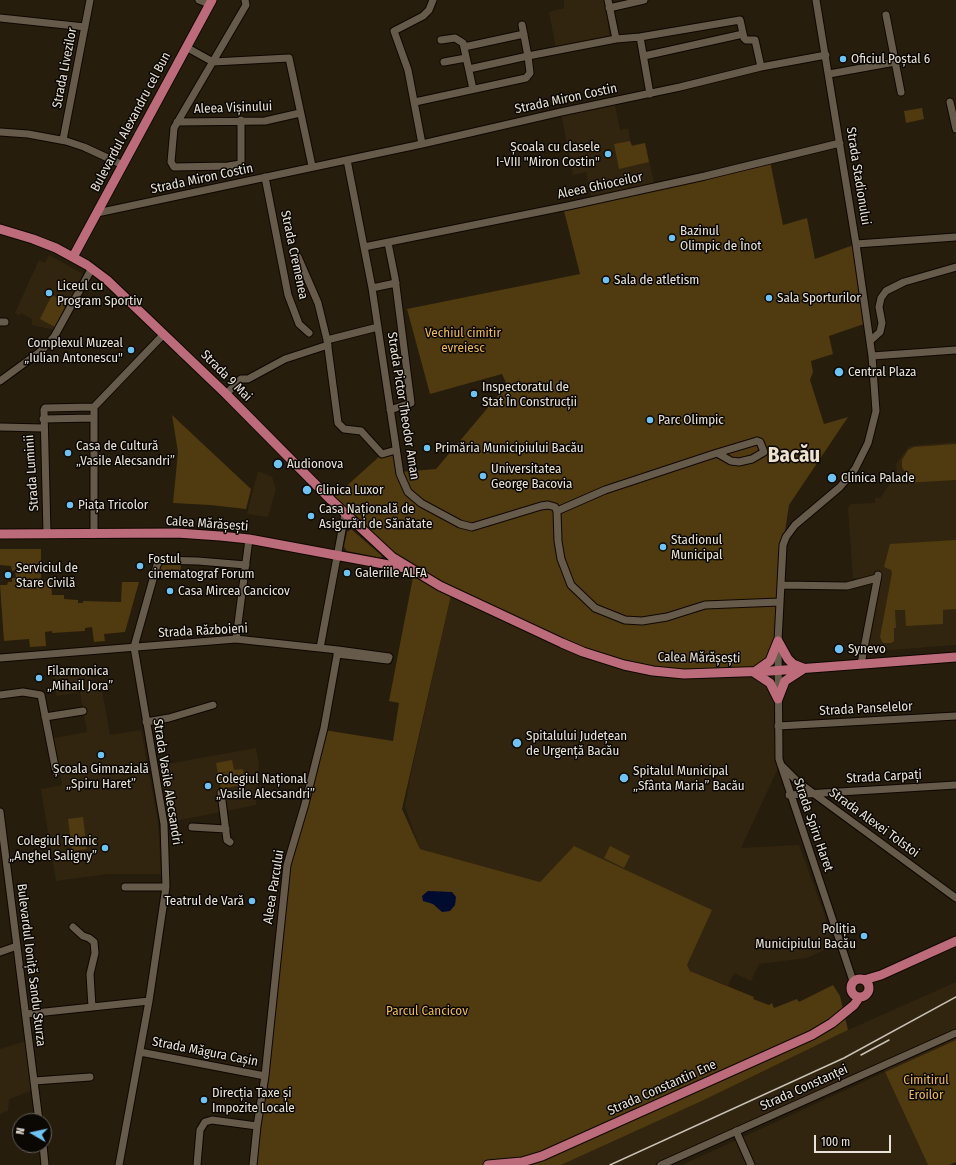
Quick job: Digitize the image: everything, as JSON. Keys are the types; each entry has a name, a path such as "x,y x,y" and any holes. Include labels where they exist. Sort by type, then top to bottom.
{"main road":[{"name":"Bulevardul Alexandru cel Bun","path":"73,256 211,2"},
{"name":"Strada 9 Mai","path":"0,229 38,240 73,256 92,268 117,288 226,394 345,514 383,550 411,570"},
{"name":"Calea Mărășești","path":"0,534 177,533 249,539 411,570 575,649 603,659 667,673 699,674 778,671 956,657"},
{"path":"778,641 770,661 753,672 770,683 778,699"},
{"path":"778,641 788,659 793,664 805,668"},
{"path":"778,699 785,682 805,668"},
{"path":"881,975 865,996 855,995 850,987 856,979 864,980 881,975 956,941"},
{"path":"864,980 869,985 869,989"},
{"name":"Strada Constantin Ene","path":"488,1165 522,1162 542,1156 812,1035 832,1023 855,995"}],"street":[{"name":"Strada Livezilor","path":"64,140 90,0"},
{"path":"200,0 211,2"},
{"name":"Aleea Vișinului","path":"241,120 241,164 228,166 174,167 171,162 173,130 246,5 245,0"},
{"path":"422,144 408,70 394,32 423,16 429,10 433,0"},
{"path":"608,0 616,39"},
{"path":"609,8 644,0"},
{"name":"Strada Stadionului","path":"781,585 783,545 790,531 847,480 855,469 868,443 876,411 872,356 856,244 816,0"},
{"path":"886,16 901,92"},
{"path":"0,18 85,27"},
{"path":"469,69 616,39 640,37 740,20 746,40 756,40 761,67"},
{"path":"415,102 526,78 530,73 522,25"},
{"path":"464,46 524,34"},
{"path":"644,56 743,34"},
{"path":"640,37 650,94"},
{"path":"441,40 457,38 464,46 473,89"},
{"path":"186,47 213,62 289,58 312,166"},
{"name":"Strada Miron Costin","path":"97,213 650,94 761,67 826,55"},
{"path":"444,62 466,58"},
{"path":"829,74 895,62"},
{"path":"950,102 956,129"},
{"path":"186,106 190,116 196,122"},
{"name":"Aleea Vișinului","path":"177,122 241,120 265,121 300,113"},
{"path":"0,132 28,134 64,140 84,147 123,165"},
{"name":"Aleea Ghioceilor","path":"364,247 671,183 840,143"},
{"name":"Strada Pictor Theodor Aman","path":"347,160 372,288 400,474 408,492 421,503 460,524 472,528 541,506 548,505 555,507 557,511"},
{"name":"Strada Cremenea","path":"265,177 288,295 299,324 309,333"},
{"path":"856,244 956,237"},
{"path":"388,243 396,283 411,403 390,410"},
{"path":"298,257 318,303 327,343 338,423 344,429 361,431 382,454 396,450"},
{"path":"870,341 880,332 882,323 880,307 881,298 886,291 904,282 956,267"},
{"path":"0,381 41,351 54,337 92,268"},
{"path":"372,288 396,283"},
{"path":"226,394 241,379 248,379 284,359 327,343 378,327"},
{"path":"94,533 94,407 164,334"},
{"path":"872,356 956,350"},
{"path":"43,428 43,419 46,408 94,407"},
{"path":"43,419 94,418"},
{"name":"Strada Luminii","path":"0,427 43,428 47,533"},
{"path":"717,453 739,462 752,459 764,452 760,442 756,441 717,453 605,490 557,511 558,541 561,559 571,585 595,608 625,620 642,621 674,616 705,605 779,602"},
{"path":"338,652 389,657 388,660 338,652 320,648 345,514"},
{"path":"236,639 249,539"},
{"name":"Strada Vasile Alecsandri","path":"119,1165 150,1001 166,887 164,824 134,647 157,565 160,560 198,561 246,565"},
{"path":"781,585 847,586 878,576 861,664"},
{"name":"Strada Spiru Haret","path":"781,585 778,641 778,726 780,764 789,795 853,982"},
{"name":"Strada Războieni","path":"0,658 236,639 320,648"},
{"name":"Aleea Parcului","path":"253,1165 257,1126 265,1076 287,865 305,804 324,728 338,652"},
{"path":"0,695 23,692 41,694 56,772"},
{"path":"146,722 169,718 199,707 213,705"},
{"path":"46,716 83,710"},
{"name":"Strada Panselelor","path":"778,726 956,716"},
{"name":"Strada Alexei Tolstoi","path":"780,764 792,777 813,793 956,898"},
{"name":"Strada Carpați","path":"789,795 956,785"},
{"path":"220,793 227,840 230,842"},
{"name":"Bulevardul Ioniță Sandu Sturza","path":"0,812 38,1113"},
{"path":"192,827 226,829"},
{"path":"125,887 166,887"},
{"path":"73,927 83,936 94,942 95,953 90,974 92,1007"},
{"path":"0,952 17,946"},
{"path":"26,1014 150,1001"},
{"name":"Strada Constanței","path":"661,1165 956,1034"},
{"name":"Strada Măgura Cașin","path":"140,1052 265,1076"},
{"path":"34,1081 90,1077"},
{"path":"197,1165 200,1130 205,1122 212,1120 257,1126"},
{"path":"736,1131 751,1165"},
{"path":"43,1153 45,1165"}],"shaded area":[{"path":"564,0 605,0 610,38 556,49 549,12 564,8"},
{"name":"Școala cu clasele I-VIII \"Miron Costin\"","path":"614,101 620,130 628,128 631,145 645,143 655,187 592,200 586,172 573,175 561,112"},
{"name":"Liceul cu Program Sportiv","path":"49,255 83,274 55,330 32,325 32,319 21,313 20,316 15,313 39,260 45,263"},
{"path":"956,442 956,645 863,652 878,576 857,581 857,578 853,578 848,508 851,504 875,503 875,498 880,498 892,481 898,481 896,464 909,446"},
{"path":"258,471 272,477 276,489 268,517 247,514"},
{"name":"Spitalului Județean de Urgență Bacău","path":"452,591 777,671 780,764 741,848 799,845 823,910 833,946 807,958 759,964 751,981 734,973 728,986 690,971 687,965 711,910 573,847 540,882 420,849 405,807 410,778"},
{"name":"Colegiul Tehnic „Anghel Saligny”","path":"90,667 93,686 101,685 110,735 141,730 158,822 161,874 107,874 56,881 41,789 62,785 54,738 87,732 80,692 57,696 53,674"},
{"name":"Colegiul Național „Vasile Alecsandri”","path":"256,748 259,765 256,805 165,823 156,766"},
{"path":"956,982 956,1040 885,1072 881,1063 654,1165 561,1165 704,1100 848,1030"},
{"path":"29,1040 31,1078 30,1091 9,1099 8,1111 0,1114 0,1049"},
{"path":"885,1072 928,1165 682,1165"}],"green space":[{"path":"922,108 924,119 906,123 904,111"},
{"path":"630,141 632,146 645,143 649,162 619,169 614,144"},
{"path":"770,161 783,225 807,218 815,259 856,244 867,323 829,336 833,354 811,361 813,372 810,380 824,424 848,417 789,505 783,545 777,671 699,674 624,665 452,591 402,809 420,849 540,882 574,846 712,910 687,965 690,971 754,997 753,999 769,1005 772,1003 774,1008 797,999 799,1002 833,985 840,996 848,1030 704,1100 561,1165 255,1165 287,865 324,730 393,741 399,703 389,701 414,572 331,500 382,454 396,450 400,472 436,469 507,385 502,374 430,394 407,309 580,274 563,207"},
{"path":"52,295 67,303 55,327 40,319"},
{"path":"172,415 251,489 246,509 173,503 178,452"},
{"path":"956,444 956,480 904,483 904,476 907,476 902,467 902,460 908,450 914,447"},
{"path":"351,529 381,555 382,558 347,551 344,547 347,532"},
{"path":"956,540 956,609 943,610 943,624 906,626 905,610 895,610 896,628 894,628 894,641 891,643 883,643 880,637 892,573 891,570 884,567 890,544"},
{"path":"0,549 41,549 41,582 51,582 52,595 64,595 64,599 78,600 78,603 83,603 83,601 121,602 122,582 139,582 125,632 104,634 105,641 94,642 92,627 85,628 85,631 45,632 46,646 30,647 29,639 4,641 0,585 7,585 8,582 12,582 12,578 16,578 15,571 12,571 11,566 0,565"},
{"path":"161,562 181,563 180,577 157,575"},
{"path":"232,760 234,770 243,769 246,784 221,789 218,774 232,771 218,773 216,763"},
{"path":"83,817 87,849 72,851 68,819"},
{"path":"610,846 630,856 624,868 604,858"},
{"name":"Cimitirul Eroilor","path":"956,1040 956,1162 949,1165 928,1165 885,1072"}],"water":[{"path":"428,891 452,892 456,897 455,905 450,911 442,912 433,904 423,901 422,896"}],"railway":[{"path":"610,1165 844,1058 956,997"},
{"path":"861,1055 889,1040"}],"place":[{"name":"Oficiul Poștal 6","path":"843,59"},
{"name":"Școala cu clasele I-VIII \"Miron Costin\"","path":"608,154"},
{"name":"Bazinul Olimpic de Înot","path":"672,238"},
{"name":"Sala de atletism","path":"606,280"},
{"name":"Liceul cu Program Sportiv","path":"49,293"},
{"name":"Sala Sporturilor","path":"769,298"},
{"name":"Complexul Muzeal „Iulian Antonescu\"","path":"131,350"},
{"name":"Central Plaza","path":"839,372"},
{"name":"Inspectoratul de Stat În Construcții","path":"474,394"},
{"name":"Parc Olimpic","path":"650,420"},
{"name":"Primăria Municipiului Bacău","path":"427,448"},
{"name":"Casa de Cultură „Vasile Alecsandri”","path":"68,453"},
{"name":"Audionova","path":"278,464"},
{"name":"Universitatea George Bacovia","path":"483,476"},
{"name":"Clinica Palade","path":"832,478"},
{"name":"Clinica Luxor","path":"307,490"},
{"name":"Piața Tricolor","path":"70,505"},
{"name":"Casa Națională de Asigurări de Sănătate","path":"311,516"},
{"name":"Stadionul Municipal","path":"663,547"},
{"name":"Fostul cinematograf Forum","path":"140,566"},
{"name":"Galeriile ALFA","path":"347,573"},
{"name":"Serviciul de Stare Civilă","path":"8,575"},
{"name":"Casa Mircea Cancicov","path":"170,591"},
{"name":"Synevo","path":"839,649"},
{"name":"Filarmonica „Mihail Jora”","path":"39,678"},
{"name":"Spitalului Județean de Urgență Bacău","path":"517,743"},
{"name":"Școala Gimnazială „Spiru Haret”","path":"101,755"},
{"name":"Spitalul Municipal „Sfânta Maria” Bacău","path":"624,778"},
{"name":"Colegiul Național „Vasile Alecsandri”","path":"208,786"},
{"name":"Colegiul Tehnic „Anghel Saligny”","path":"105,848"},
{"name":"Teatrul de Vară","path":"252,901"},
{"name":"Poliția Municipiului Bacău","path":"864,936"},
{"name":"Direcția Taxe și Impozite Locale","path":"204,1100"}],"district":[{"name":"Bacău","path":"794,456"}],"park label":[{"name":"Vechiul cimitir evreiesc","path":"463,340"},
{"name":"Parcul Cancicov","path":"427,1011"}]}
